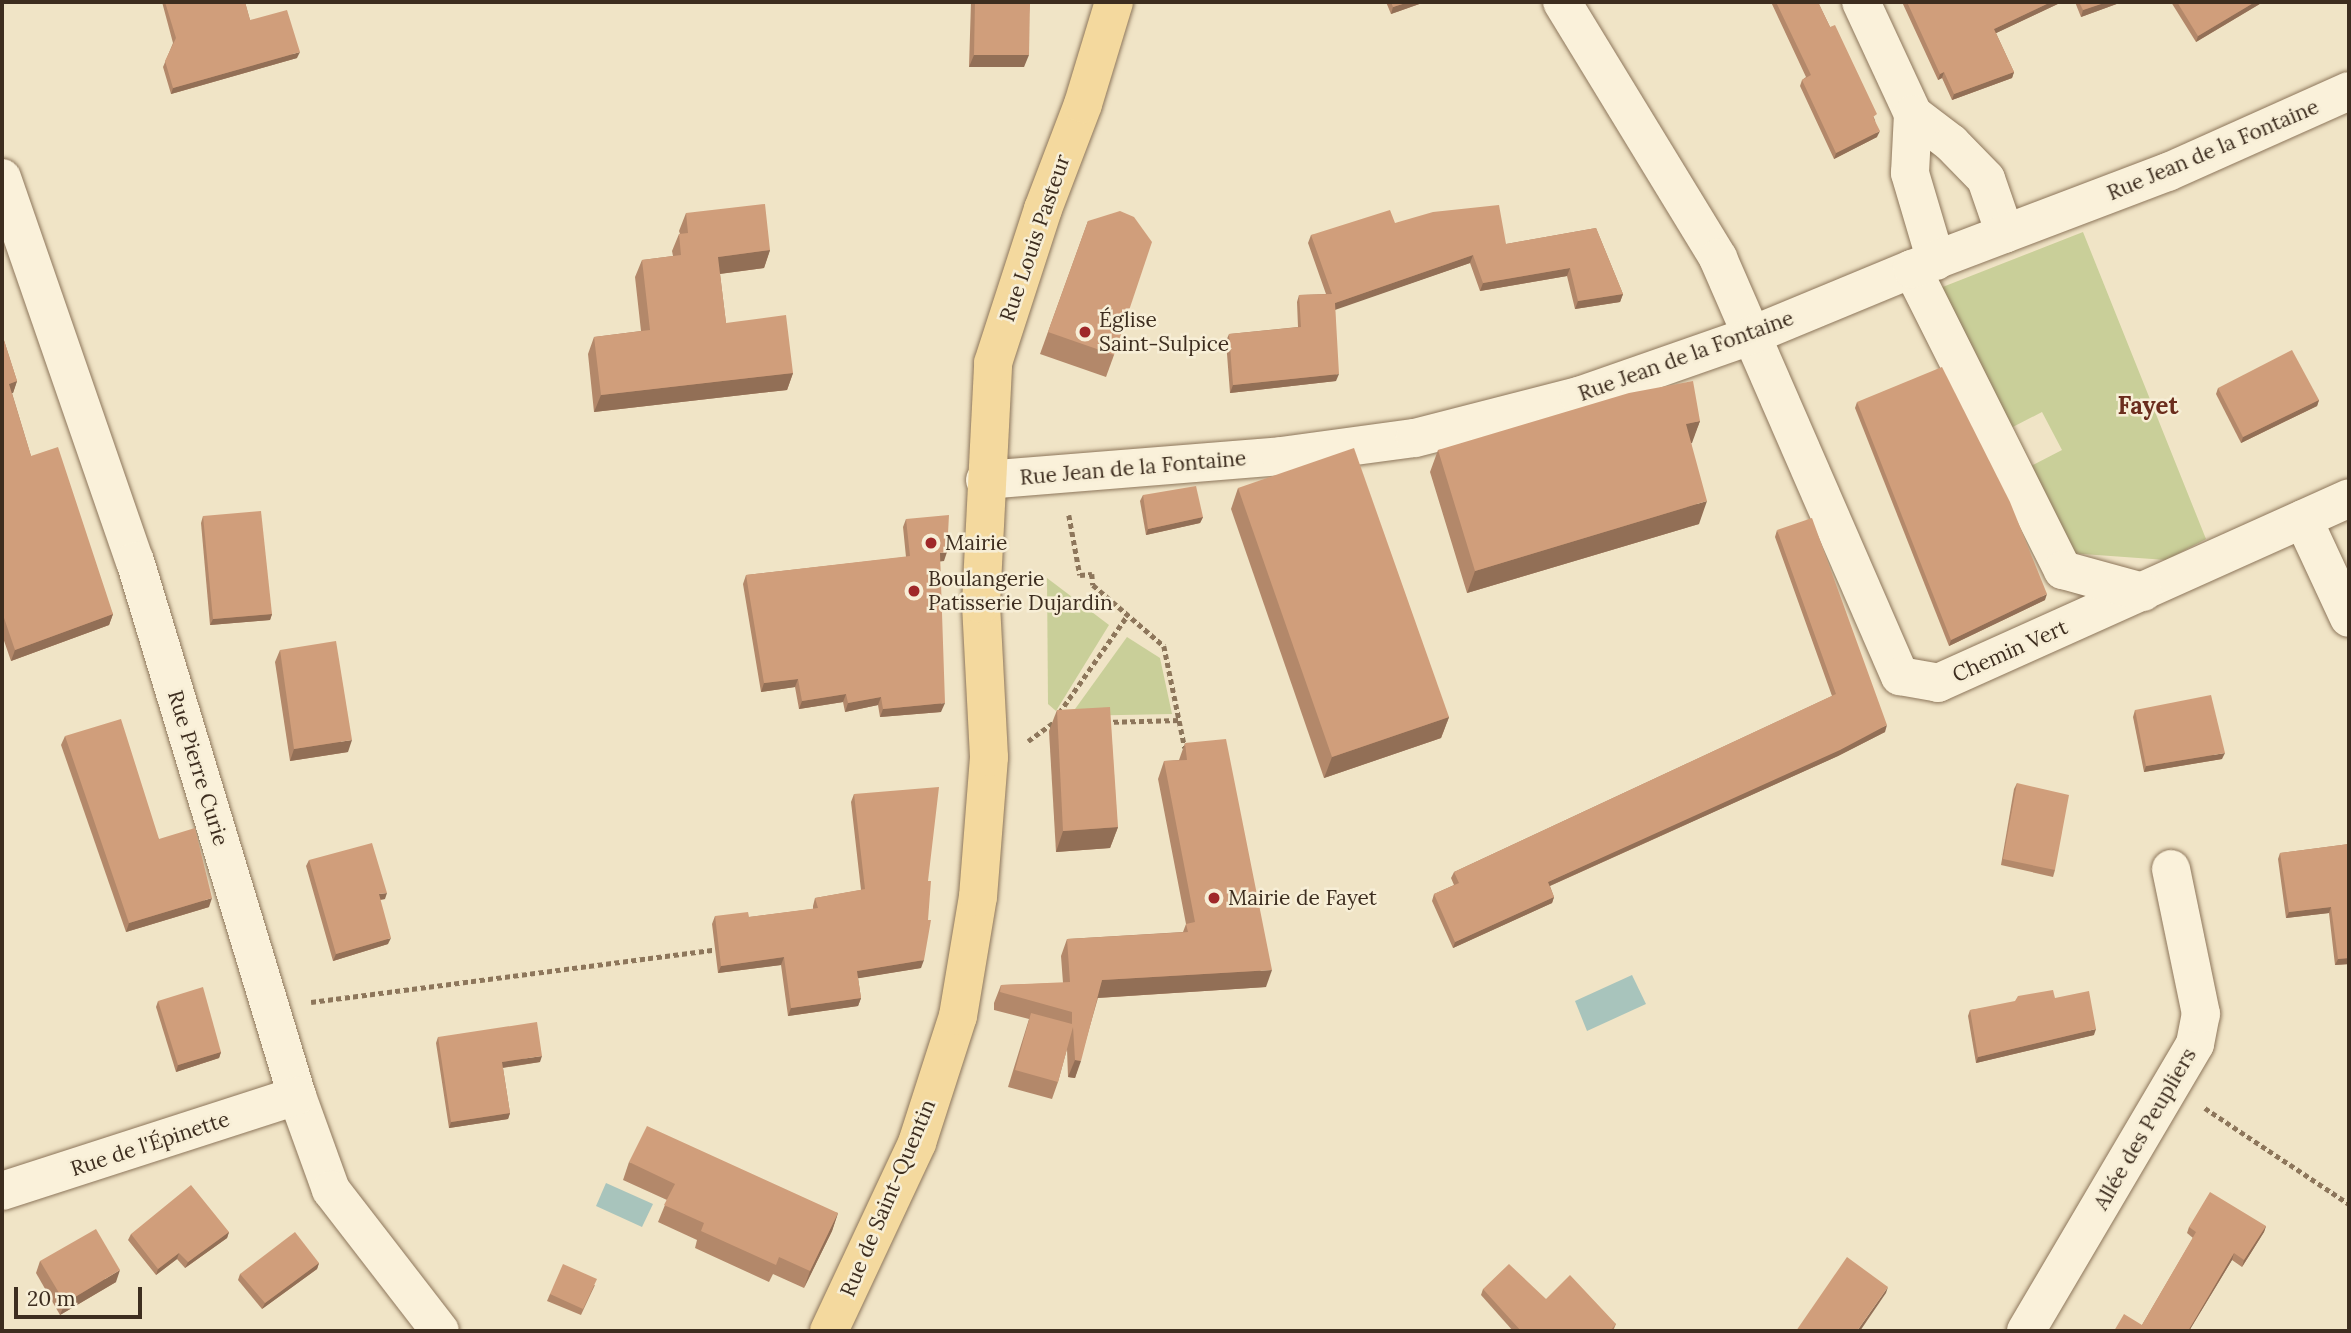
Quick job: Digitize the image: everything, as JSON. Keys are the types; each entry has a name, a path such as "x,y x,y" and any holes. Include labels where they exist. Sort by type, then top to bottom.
{"main road":[{"name":"Rue Louis Pasteur","path":"985,480 993,363 1043,209 1083,104 1114,2"},
{"name":"Rue de Saint-Quentin","path":"829,1331 917,1143 958,1016 978,897 989,757 981,604 985,480"}],"street":[{"path":"1562,2 1718,258 1750,336"},
{"path":"1861,2 1913,114 1951,143 1986,179 2005,234"},
{"name":"Rue Jean de la Fontaine","path":"985,480 1062,476 1281,456 1415,438 1579,396 1750,336 1924,265 2168,172 2349,91"},
{"path":"1913,114 1910,173 1924,265 2063,570 2143,592"},
{"name":"Rue Pierre Curie","path":"2,178 12,245 135,561 298,1096 331,1190 440,1331"},
{"name":"Chemin Vert","path":"1750,336 1797,435 1900,676 1938,683 2349,498"},
{"path":"2304,519 2349,618"},
{"name":"Allée des Peupliers","path":"2026,1331 2173,1086 2195,1044 2201,1014 2171,869"},
{"name":"Rue de l'Épinette","path":"2,1191 298,1096"}],"path":[{"path":"1062,476 1080,575 1092,574 1093,585 1164,646 1186,753"},
{"path":"1065,722 1053,723 1127,616"},
{"path":"1103,722 1180,720"},
{"path":"271,1009 726,948"},
{"path":"2173,1086 2349,1204"}],"green space":[{"path":"2083,232 2206,539 2166,560 2069,553 2027,468 2062,450 2042,412 2007,430 1935,290"},
{"path":"1047,578 1109,625 1056,711 1048,704"},
{"path":"1127,637 1160,658 1172,714 1070,716"}],"water":[{"path":"1632,975 1646,1004 1587,1031 1575,1001"},
{"path":"606,1183 653,1204 642,1227 596,1206"}],"building":[{"path":"165,2 245,2 250,20 287,10 300,52 173,88 165,61 176,38"},
{"path":"975,2 1030,2 1029,55 974,55"},
{"path":"1391,2 1409,2 1393,7"},
{"path":"1776,2 1818,2 1830,27 1835,25 1877,114 1873,117 1880,131 1836,153 1802,80 1811,75"},
{"path":"1907,2 2051,2 1994,29 2014,72 1954,94 1944,72 1940,74"},
{"path":"2079,2 2107,2 2083,10"},
{"path":"2177,2 2255,2 2198,36"},
{"path":"765,204 770,250 718,257 726,323 786,315 793,373 601,395 594,337 650,330 642,260 681,255 679,234 688,233 686,213"},
{"path":"1499,205 1506,244 1596,228 1623,294 1578,301 1570,268 1483,283 1473,255 1335,303 1339,374 1233,385 1229,334 1301,327 1299,295 1332,294 1311,235 1390,210 1395,223 1433,212"},
{"name":"Église Saint-Sulpice","path":"1120,211 1134,217 1152,242 1114,355 1048,332 1088,221"},
{"path":"2,334 17,381 9,384 31,456 58,447 113,614 15,650 2,612"},
{"path":"2292,350 2319,400 2243,437 2218,388"},
{"path":"1942,367 2010,502 2047,594 1951,640 1857,402"},
{"path":"1693,381 1700,421 1686,424 1707,501 1475,571 1438,450 1629,393"},
{"path":"1354,448 1449,717 1332,757 1238,488"},
{"path":"1196,486 1203,517 1148,529 1143,495"},
{"path":"261,511 272,614 213,619 203,516"},
{"path":"949,515 947,552 940,553 945,703 883,709 881,697 848,703 846,694 802,701 798,679 764,683 746,575 910,556 906,519"},
{"path":"1812,518 1887,725 1840,750 1548,882 1554,897 1455,942 1434,894 1459,883 1454,872 1836,694 1777,530"},
{"path":"336,641 352,740 294,749 280,650"},
{"path":"2211,695 2225,753 2146,766 2135,710"},
{"path":"1110,707 1118,827 1063,831 1057,710"},
{"path":"121,719 159,839 195,828 212,898 129,923 65,736"},
{"path":"1226,739 1272,970 1102,980 1081,1061 1075,1060 1073,1027 1058,1082 1015,1070 1031,1013 1072,1024 1072,1012 1000,992 1001,985 1070,982 1067,939 1188,932 1186,924 1195,922 1164,761 1187,760 1185,743"},
{"path":"2017,783 2069,795 2055,870 2003,859"},
{"path":"939,787 928,881 931,881 928,920 931,920 924,960 857,971 861,998 791,1008 784,957 721,966 715,916 748,912 749,917 818,908 815,898 865,889 854,794"},
{"path":"372,843 387,893 379,894 391,938 336,954 309,860"},
{"path":"2349,844 2349,958 2338,959 2331,907 2289,912 2280,853"},
{"path":"203,987 221,1052 178,1065 158,1001"},
{"path":"2053,990 2055,998 2089,991 2096,1029 1978,1057 1970,1010 2015,1001 2018,996"},
{"path":"537,1022 542,1056 502,1062 510,1113 451,1122 438,1037"},
{"path":"647,1126 838,1213 810,1271 779,1257 776,1265 701,1231 704,1223 664,1205 675,1184 629,1162"},
{"path":"191,1185 229,1232 188,1262 179,1253 158,1269 131,1234"},
{"path":"2210,1192 2266,1226 2244,1260 2234,1253 2188,1331 2114,1331 2124,1314 2142,1325 2196,1232 2189,1227"},
{"path":"96,1229 120,1270 65,1303 40,1261"},
{"path":"295,1232 319,1263 265,1303 240,1274"},
{"path":"1847,1257 1888,1287 1857,1331 1796,1331"},
{"path":"563,1264 597,1279 583,1309 550,1294"},
{"path":"1509,1264 1546,1299 1570,1275 1616,1324 1610,1331 1521,1331 1483,1289"}],"place":[{"name":"Église Saint-Sulpice","path":"1085,332"},
{"name":"Mairie","path":"931,543"},
{"name":"Boulangerie Patisserie Dujardin","path":"914,591"},
{"name":"Mairie de Fayet","path":"1214,898"}],"district":[{"name":"Fayet","path":"2148,406"}]}
